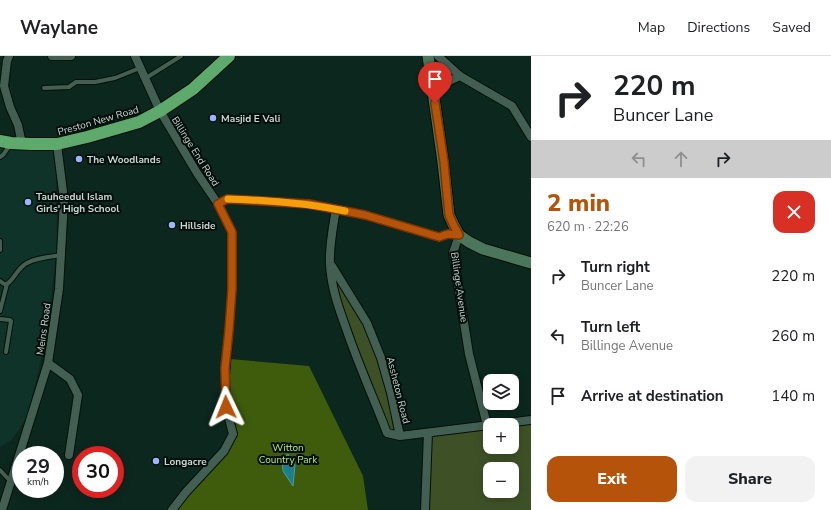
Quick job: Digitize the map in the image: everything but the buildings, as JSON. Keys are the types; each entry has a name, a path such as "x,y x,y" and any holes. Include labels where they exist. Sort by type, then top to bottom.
{"highway":[{"name":"Preston New Road","path":"11,142 57,144 87,138 139,122 160,111 193,89 229,56"}],"main road":[{"path":"428,56 444,162 449,215 454,226 459,235 468,242 483,249 531,263"}],"street":[{"path":"9,56 4,86 10,107 18,125 11,142"},
{"path":"52,56 71,56"},
{"name":"Billinge End Road","path":"135,56 160,111 197,173 218,204 232,232 232,289 225,375 226,407 232,434 224,451 186,492 172,510"},
{"path":"438,56 460,76 512,106 531,137"},
{"path":"433,89 460,76"},
{"name":"Meins Road","path":"2,510 48,363 59,289 64,200 57,144"},
{"path":"218,204 227,199 309,204 365,215 439,237 448,234 459,235"},
{"name":"Assheton Road","path":"330,263 367,323 381,358 391,393 400,436 387,433 337,303 332,283 330,263 336,209"},
{"name":"Billinge Avenue","path":"459,235 453,252 469,354 485,418"},
{"path":"48,363 70,378 78,395 69,455"},
{"path":"519,421 531,420"},
{"path":"400,436 428,434 483,426"},
{"path":"425,510 428,434"}],"lane":[{"path":"145,79 180,56"},
{"path":"44,88 69,87 76,82 95,82 115,78 140,68"},
{"path":"0,157 3,155 11,142"},
{"path":"0,240 0,250"},
{"path":"0,311 7,284 24,265 29,262 61,254"},
{"path":"0,281 7,284"},
{"path":"0,318 11,321 6,352"},
{"path":"0,470 11,482"}],"shaded area":[{"path":"0,146 56,149 57,254 48,324 29,411 25,420 11,440 0,447"}],"green space":[{"path":"334,276 366,329 381,369 395,426 394,430 390,430 387,426 340,304"},
{"name":"Witton Country Park","path":"230,359 309,366 363,476 368,510 177,510 235,430 229,395"},
{"path":"531,420 531,510 425,510 428,433 483,426 483,454 519,454 519,422"}],"water":[{"path":"288,454 295,465 293,486 283,471 282,459"}],"slow traffic":[{"path":"228,199 309,204 345,211"}],"place":[{"name":"Masjid E Vali","path":"213,118"},
{"name":"The Woodlands","path":"79,159"},
{"name":"Tauheedul Islam Girls' High School","path":"28,202"},
{"name":"Hillside","path":"172,225"},
{"name":"Longacre","path":"156,461"}],"route":[{"path":"226,407 225,368 232,289 232,232 218,204 227,199 309,204 365,215 439,237 448,234 459,235 449,215 444,162 435,103"}]}
